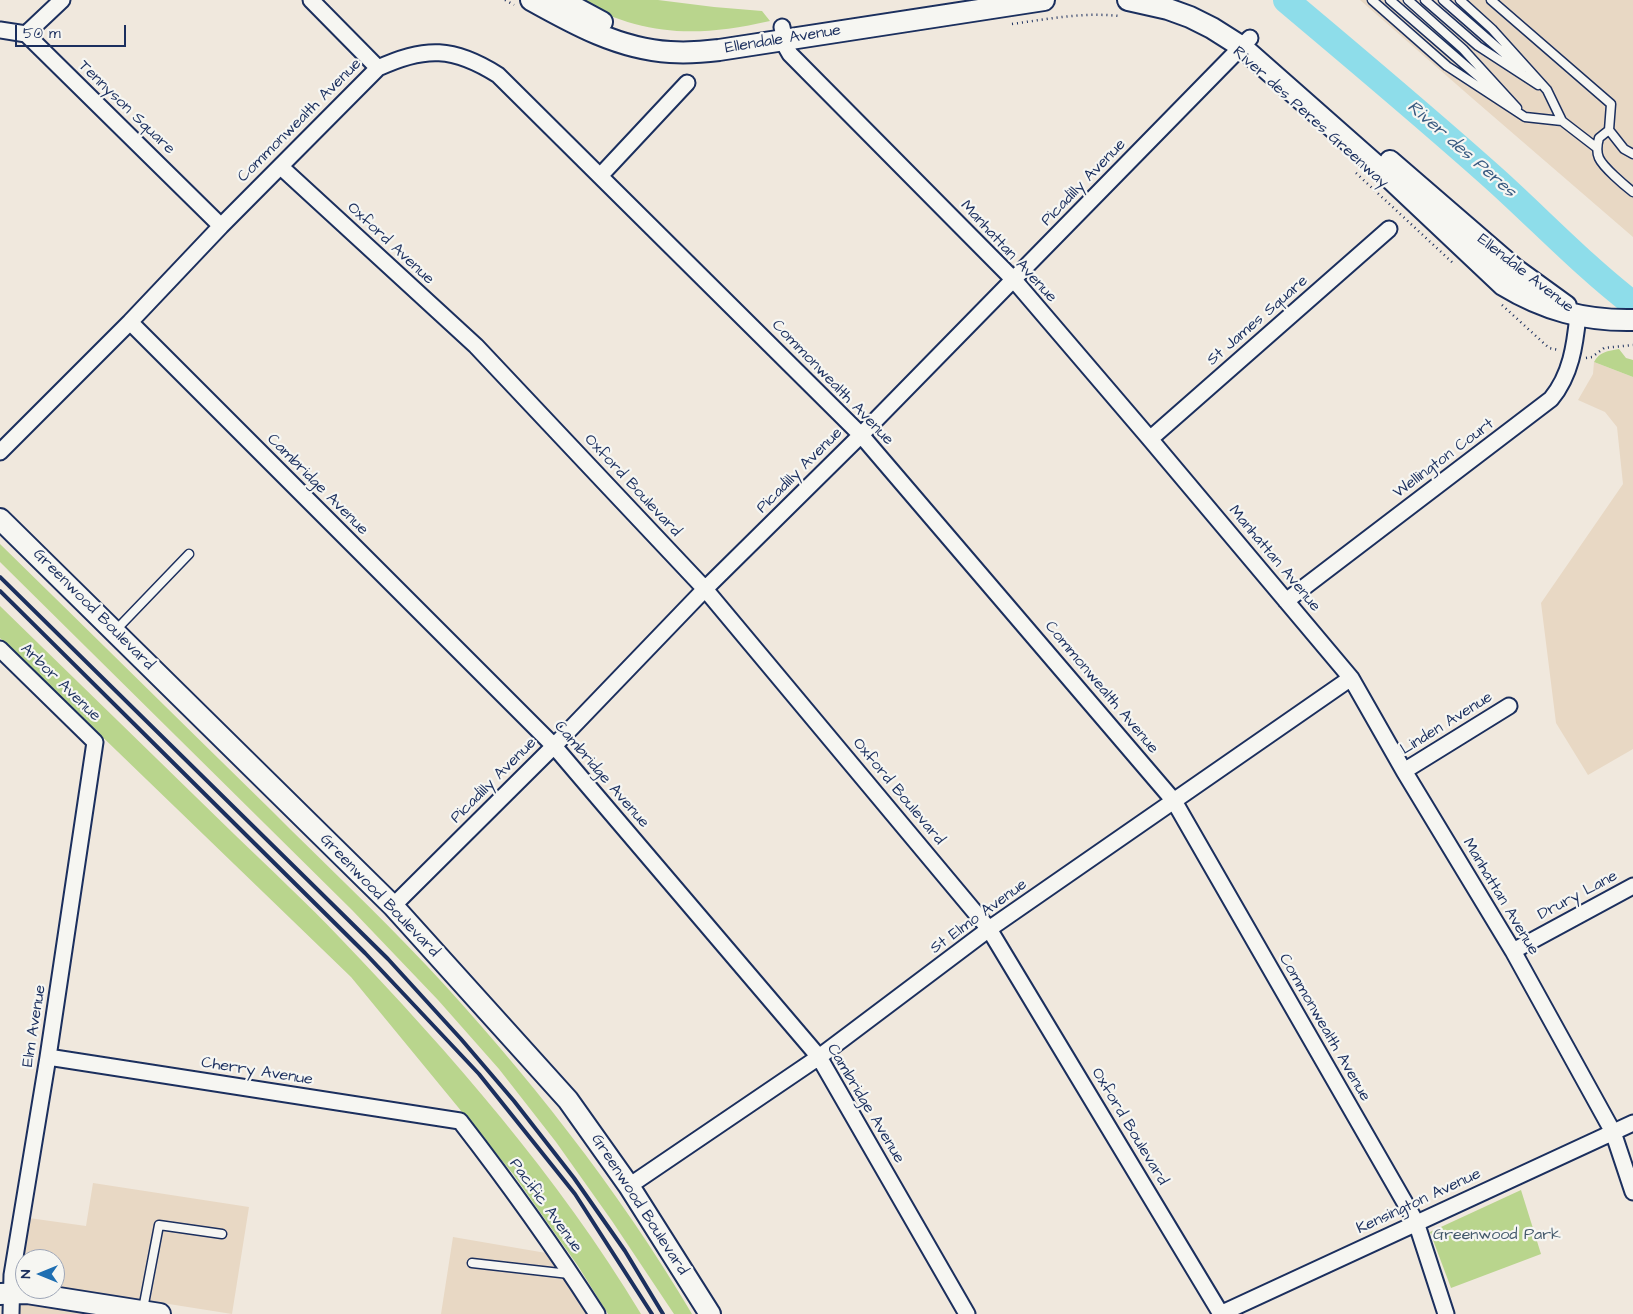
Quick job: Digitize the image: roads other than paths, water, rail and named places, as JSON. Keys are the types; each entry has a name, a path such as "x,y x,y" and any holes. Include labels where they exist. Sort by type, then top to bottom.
{"main road":[{"name":"Ellendale Avenue","path":"561,0 593,19 637,35 689,40 784,34 1044,0"},
{"name":"Ellendale Avenue","path":"525,4 605,37 646,49 691,53 956,0"},
{"name":"Ellendale Avenue","path":"1180,0 1217,16 1514,269 1580,315"},
{"name":"Ellendale Avenue","path":"1124,8 1168,9 1246,42"},
{"path":"1580,315 1609,320 1633,320"},
{"name":"Greenwood Boulevard","path":"0,519 393,906 568,1100 629,1186 710,1314"},
{"path":"6,1294 27,1293 151,1313"}],"street":[{"path":"0,30 26,34 62,0"},
{"path":"311,0 378,68"},
{"name":"Tennyson Square","path":"26,34 221,226"},
{"name":"Manhattan Avenue","path":"784,34 790,54 1014,280 1351,678 1404,771 1512,951 1613,1132 1633,1192"},
{"name":"Picadilly Avenue","path":"393,906 554,746 705,589 861,435 1246,42"},
{"name":"Commonwealth Avenue","path":"0,452 378,68 410,55 426,52 460,56 479,63 498,75 861,435 1174,801 1416,1222 1446,1314"},
{"path":"600,176 687,83"},
{"name":"Oxford Avenue","path":"280,167 476,346"},
{"name":"St James Square","path":"1150,439 1389,229"},
{"name":"Wellington Court","path":"1286,601 1551,399 1559,390 1569,367 1580,315"},
{"name":"Cambridge Avenue","path":"130,322 554,746 819,1056 967,1314"},
{"name":"Oxford Boulevard","path":"476,346 705,589 989,929 1220,1314"},
{"name":"Arbor Avenue","path":"0,649 95,742"},
{"name":"St Elmo Avenue","path":"629,1186 819,1056 989,929 1351,678"},
{"name":"Linden Avenue","path":"1404,771 1509,706"},
{"name":"Elm Avenue","path":"12,1314 6,1294 12,1275 48,1057 95,742"},
{"name":"Drury Lane","path":"1512,951 1633,886"},
{"name":"Cherry Avenue","path":"48,1057 460,1121"},
{"name":"Pacific Avenue","path":"460,1121 494,1165 597,1314"},
{"name":"Kensington Avenue","path":"1220,1314 1633,1123"}],"lane":[{"path":"1372,0 1447,66 1525,117 1562,121"},
{"path":"1390,0 1525,117"},
{"path":"1408,0 1463,49 1525,117"},
{"path":"1425,0 1478,46 1546,90"},
{"path":"1444,0 1546,90"},
{"path":"1460,0 1492,28 1546,90 1562,121 1596,148"},
{"path":"1491,0 1611,104 1609,130 1624,149 1633,154"},
{"path":"1609,130 1599,138 1596,148 1599,159 1621,183 1633,192"},
{"path":"114,632 189,554"},
{"path":"151,1313 159,1225 222,1234"},
{"path":"472,1263 571,1274"}],"waterway":[{"name":"River des Peres","path":"1286,0 1446,136 1581,260 1633,304"}],"railway":[{"path":"0,577 388,959 461,1039 514,1101 574,1178 625,1251 663,1314"},
{"path":"0,591 365,953 479,1074 575,1194 652,1314"}],"park label":[{"name":"Greenwood Park","path":"1497,1236"}]}
